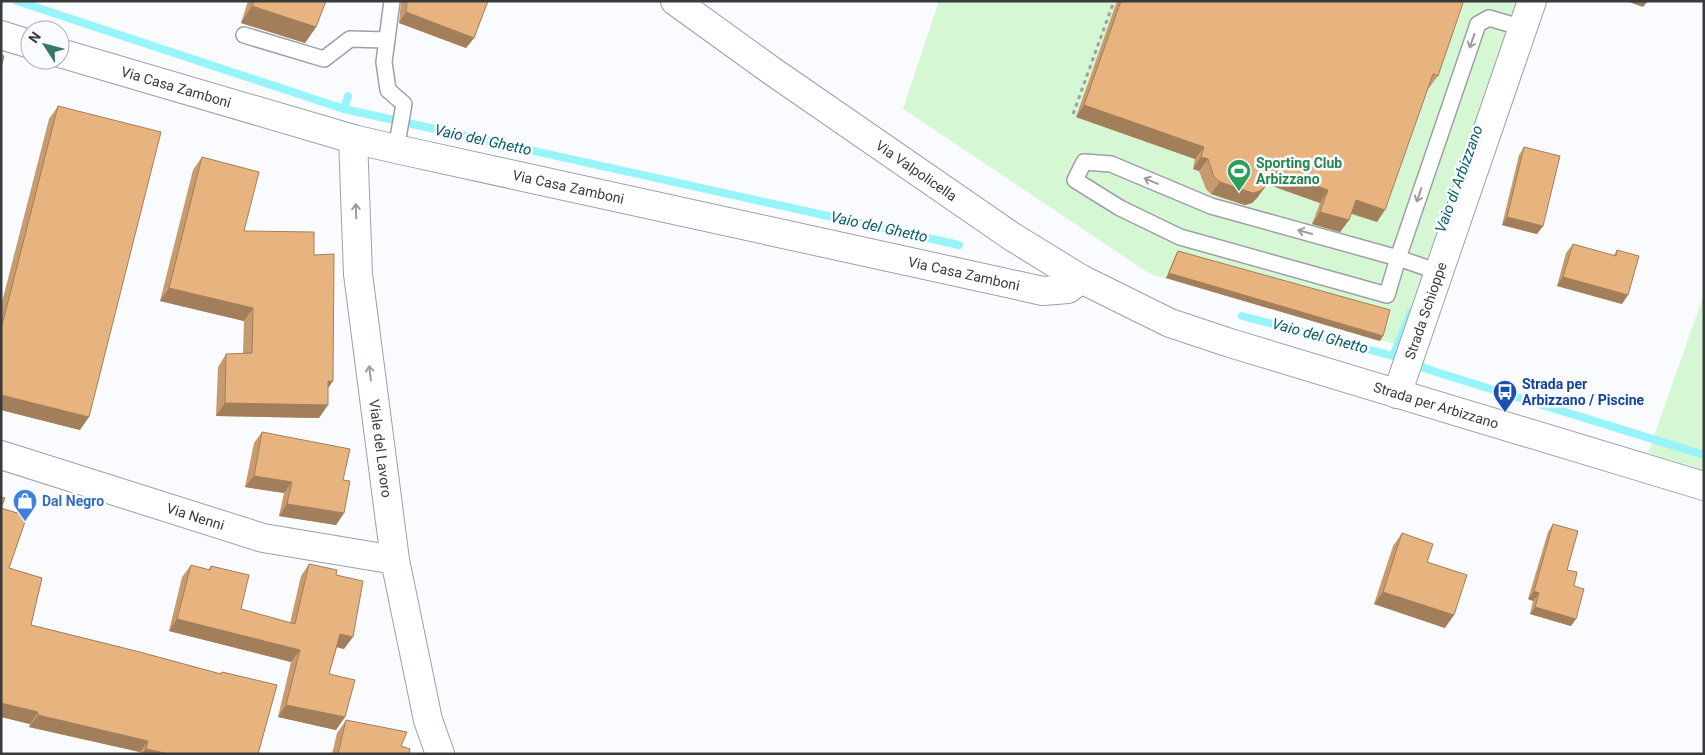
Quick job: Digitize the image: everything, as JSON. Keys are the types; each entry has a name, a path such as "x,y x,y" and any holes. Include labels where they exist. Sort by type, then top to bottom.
{"street":[{"name":"Via Valpolicella","path":"675,1 772,71 1011,236 1081,279 1170,322"},
{"name":"Strada Schioppe","path":"1397,394 1532,1"},
{"path":"1,35 20,41"},
{"name":"Via Casa Zamboni","path":"70,56 353,139 398,139 1043,291 1068,288 1081,279"},
{"name":"Viale del Lavoro","path":"353,139 358,274 395,560 428,720 440,754"},
{"name":"Strada per Arbizzano","path":"1170,322 1230,343 1704,486"},
{"name":"Via Nenni","path":"1,455 263,538 395,560"}],"lane":[{"path":"392,1 384,62 388,90 404,104 398,139"},
{"path":"1438,271 1404,260 1210,206 1111,164 1084,162 1075,180 1120,208 1180,237 1387,295 1404,260 1478,24 1489,18 1523,28"},
{"path":"244,35 324,59 350,38 387,40"}],"path":[{"path":"1073,114 1114,1"}],"green space":[{"name":"Sporting Club Arbizzano","path":"939,1 1509,1 1517,4 1398,345 1150,274 903,109"},
{"path":"1704,294 1704,470 1648,453"}],"building":[{"path":"254,1 326,1 316,27 252,6"},
{"path":"407,1 488,1 474,38 406,12"},
{"path":"1121,1 1459,1 1463,3 1438,76 1433,74 1385,210 1356,200 1349,220 1320,212 1328,190 1271,170 1266,186 1260,191 1253,193 1220,182 1214,177 1208,159 1201,157 1204,147 1084,105"},
{"path":"1,55 4,56 1,68"},
{"path":"58,106 161,132 89,417 1,395 1,329"},
{"path":"1524,147 1560,156 1543,226 1507,217"},
{"path":"202,157 259,172 244,231 314,232 314,255 334,254 333,381 328,381 328,405 225,403 226,354 252,353 253,308 169,288"},
{"path":"1573,244 1616,256 1617,250 1639,256 1628,295 1563,277"},
{"path":"1178,251 1390,310 1383,336 1169,273"},
{"path":"262,432 350,449 343,480 350,481 344,513 287,504 292,482 254,476"},
{"path":"1,497 5,498 1,508"},
{"path":"1,508 27,516 9,568 42,578 31,625 221,674 222,672 277,685 258,754 169,754 146,749 148,741 38,715 38,712 1,703"},
{"path":"1553,524 1578,531 1567,570 1577,572 1574,586 1584,589 1576,619 1535,607 1539,593 1534,591"},
{"path":"1402,533 1433,544 1427,562 1467,575 1454,615 1383,592"},
{"path":"309,564 337,570 336,575 363,581 353,637 340,634 329,674 355,680 345,717 286,705 300,650 177,619 191,565 210,570 211,566 249,575 241,609 295,624"},
{"path":"346,720 407,732 401,746 410,749 409,754 338,754"}],"waterway":[{"name":"Vaio del Ghetto","path":"17,1 344,109 959,245"},
{"path":"344,109 348,96"},
{"name":"Vaio di Arbizzano","path":"1393,356 1411,312"},
{"name":"Vaio del Ghetto","path":"1242,316 1397,357"},
{"name":"Vaio del Ghetto","path":"1419,366 1704,455"}],"place":[{"name":"Sporting Club Arbizzano","path":"1239,192"},
{"name":"Strada per Arbizzano / Piscine","path":"1505,413"},
{"name":"Dal Negro","path":"25,522"}]}
